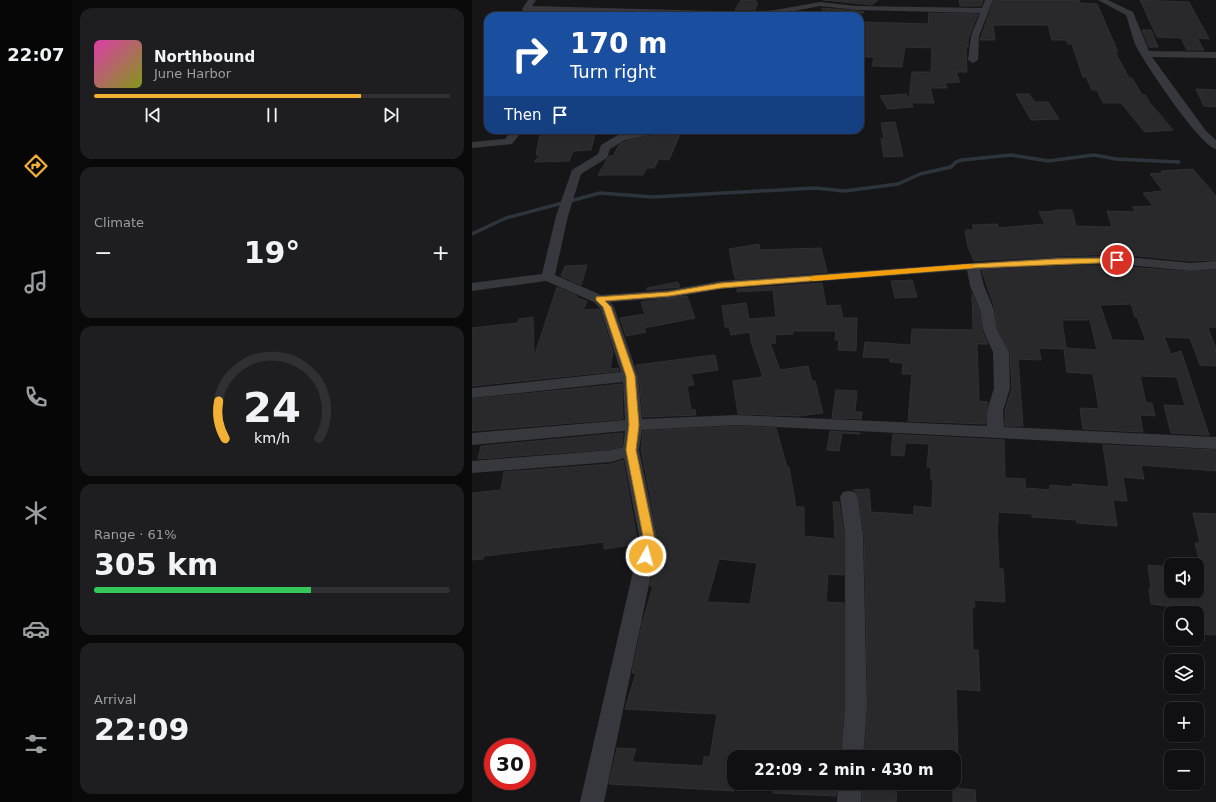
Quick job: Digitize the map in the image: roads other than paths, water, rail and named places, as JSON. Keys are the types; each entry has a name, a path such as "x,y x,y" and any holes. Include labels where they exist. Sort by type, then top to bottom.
{"street":[{"path":"532,0 526,9 550,8 622,12"},
{"path":"973,60 975,36 989,0"},
{"path":"1102,0 1130,14 1146,54 1156,71 1198,127 1216,146"},
{"path":"780,12 820,4 856,8 984,10"},
{"path":"1146,54 1216,55"},
{"path":"472,145 508,142 515,134"},
{"path":"548,277 562,216 576,172 603,156 605,147 622,137 638,134"},
{"path":"599,299 669,294 721,285 1057,261 1117,260 1191,267 1216,265"},
{"path":"973,266 978,286 987,310 990,330 1001,352 1002,388 995,411 996,433"},
{"path":"472,287 548,277 599,299 607,307 630,376 634,425 631,450 649,541 592,802"},
{"path":"472,393 630,376"},
{"path":"472,439 634,425 737,420 1216,443"},
{"path":"472,467 611,456 631,450"},
{"path":"850,497 854,535 856,708 853,750"},
{"path":"849,802 850,790"}],"waterway":[{"path":"472,234 506,218 600,193 653,197 815,188 845,191 898,184 920,174 951,167 956,162 962,160 1011,155 1048,161 1094,155 1116,159 1179,162"}]}
